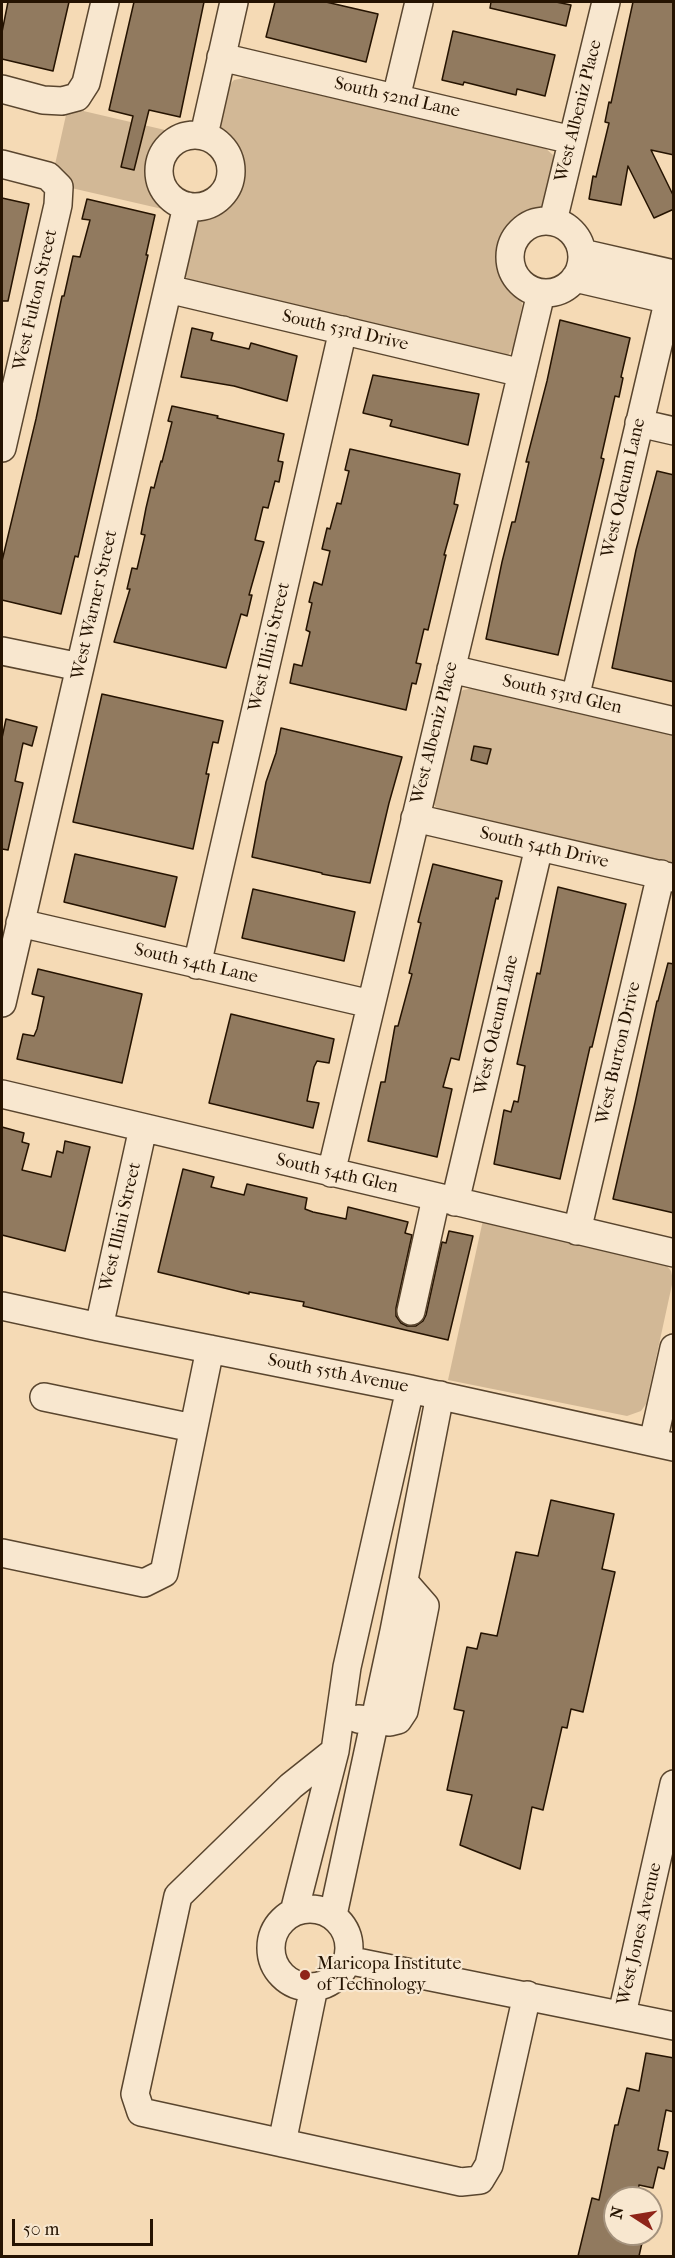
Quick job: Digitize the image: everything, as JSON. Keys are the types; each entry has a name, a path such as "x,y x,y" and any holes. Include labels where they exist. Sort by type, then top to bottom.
{"street":[{"path":"2,89 42,100 62,101 76,97 86,83 105,2"},
{"path":"204,135 234,2"},
{"path":"396,98 419,2"},
{"name":"West Albeniz Place","path":"553,221 606,2"},
{"name":"South 52nd Lane","path":"221,57 572,140"},
{"path":"193,135 204,135 224,149 231,172 222,195 200,207 187,206 170,196 164,188 160,178 162,158 174,142 193,135"},
{"name":"West Fulton Street","path":"2,164 48,176 59,187 58,205 2,448"},
{"name":"West Warner Street","path":"2,1003 187,206"},
{"path":"541,220 553,221 573,232 579,242 578,266 560,290 541,293 520,283 510,262 510,251 520,231 530,224 541,220"},
{"path":"578,266 672,288"},
{"name":"West Odeum Lane","path":"575,698 672,288"},
{"name":"South 53rd Drive","path":"168,290 522,373"},
{"name":"West Albeniz Place","path":"331,1173 541,293"},
{"name":"West Illini Street","path":"197,965 343,330"},
{"path":"639,423 674,431"},
{"path":"2,651 81,668"},
{"name":"South 53rd Glen","path":"451,669 674,721"},
{"name":"South 54th Drive","path":"415,818 667,876"},
{"name":"West Odeum Lane","path":"411,1311 446,1200 539,847"},
{"name":"West Burton Drive","path":"577,1231 667,876"},
{"name":"South 54th Lane","path":"20,923 371,1004"},
{"name":"South 54th Glen","path":"2,1094 674,1253"},
{"name":"West Illini Street","path":"99,1327 143,1128"},
{"name":"South 55th Avenue","path":"2,1306 440,1395 663,1444"},
{"path":"663,1444 674,1348"},
{"path":"2,1553 144,1583 164,1573 210,1349"},
{"path":"294,1912 335,1751 346,1667 410,1389"},
{"path":"333,1915 404,1582 440,1395"},
{"path":"44,1397 193,1428"},
{"path":"388,1488 420,1494"},
{"path":"339,1715 374,1722"},
{"path":"335,1751 291,1786 178,1896 135,2094 141,2112 461,2182 480,2180 489,2165 527,1995"},
{"name":"West Jones Avenue","path":"622,2014 674,1784"},
{"path":"307,1908 333,1915 343,1925 350,1951 339,1976 314,1987 302,1987 291,1982 281,1974 271,1952 276,1929 294,1912 307,1908"},
{"path":"347,1960 674,2026"},
{"path":"282,2143 314,1987"}],"shaded area":[{"path":"244,78 544,147 553,155 556,166 546,205 540,215 525,221 513,232 503,258 508,277 521,295 522,306 514,347 508,355 502,357 191,284 184,269 194,226 201,216 225,200 234,189 237,172 235,154 223,140 218,124 227,88 234,80"},
{"path":"79,110 178,133 160,148 154,161 152,177 157,191 171,211 67,187 54,169 66,115"},
{"path":"475,688 673,735 673,866 443,812 435,806 431,795 456,697 463,690"},
{"path":"483,1220 664,1262 671,1271 673,1280 646,1404 641,1411 627,1416 448,1380"}],"building":[{"path":"8,2 69,2 53,71 2,59 2,32"},
{"path":"134,2 204,2 180,117 149,110 134,170 121,167 133,116 109,110"},
{"path":"275,2 326,2 378,14 366,62 266,37"},
{"path":"491,2 556,2 571,5 566,26 490,8"},
{"path":"633,2 674,2 674,155 651,150 674,197 674,209 654,218 628,166 621,205 589,199 593,176 596,177 609,123 605,122"},
{"path":"453,31 555,55 545,96 517,89 516,95 464,82 463,85 442,80"},
{"path":"2,198 29,204 8,301 2,301"},
{"path":"87,199 155,215 146,255 148,255 78,557 75,556 61,614 2,600 2,561 36,419 62,296 64,296 73,256 80,257 90,220 82,219"},
{"path":"560,320 630,338 619,397 615,396 601,458 604,459 558,655 486,639 502,562 512,522 515,522 529,462 526,462"},
{"path":"192,328 213,333 211,340 249,349 251,343 297,356 287,401 234,386 181,377"},
{"path":"373,375 479,394 468,445 390,426 392,420 363,413"},
{"path":"172,406 284,434 278,461 283,462 279,482 275,481 268,508 263,507 255,540 264,542 249,595 252,595 247,616 241,614 226,668 114,642 130,589 127,589 132,568 137,569 145,535 141,534 146,508 151,487 154,488 162,462 172,422 168,421"},
{"path":"350,449 460,474 454,504 458,505 444,555 446,555 428,630 424,629 416,663 421,664 416,684 412,683 406,710 290,683 294,664 302,666 310,632 306,630 312,603 309,602 314,582 322,585 330,551 322,549 337,503 341,504 349,471 345,470"},
{"path":"657,471 674,475 674,682 612,668 636,550"},
{"path":"102,694 223,721 218,743 213,742 206,774 209,774 193,849 73,822"},
{"path":"6,719 37,727 32,746 23,743 15,781 23,783 8,850 2,849 2,738"},
{"path":"281,728 402,757 370,883 252,857 266,782 276,753"},
{"path":"474,746 491,749 487,764 471,760"},
{"path":"75,854 177,877 165,927 64,902"},
{"path":"433,864 502,881 498,899 496,898 459,1060 451,1058 443,1087 452,1089 437,1157 368,1141 381,1082 385,1082 395,1026 398,1026 412,974 409,973 421,923 418,922"},
{"path":"558,887 626,904 560,1179 494,1164 504,1110 511,1112 514,1101 518,1102 525,1066 517,1064 537,973 540,974"},
{"path":"253,889 355,912 344,961 242,938"},
{"path":"668,963 674,964 674,1213 613,1199 657,1001"},
{"path":"38,969 142,994 122,1083 17,1059 23,1034 34,1036 37,1029 44,997 32,994"},
{"path":"231,1014 334,1039 329,1063 317,1061 314,1067 307,1101 319,1103 313,1128 209,1103"},
{"path":"2,1127 24,1133 22,1142 29,1144 22,1170 51,1177 57,1151 63,1153 65,1141 90,1147 65,1251 2,1235"},
{"path":"183,1169 214,1177 211,1187 244,1195 247,1184 307,1198 305,1209 313,1212 346,1219 348,1207 408,1222 405,1233 412,1235 396,1308 396,1316 401,1323 407,1326 416,1326 423,1321 426,1315 442,1242 446,1243 449,1231 473,1236 448,1340 303,1306 304,1302 249,1292 249,1294 158,1272"},
{"path":"551,1500 614,1514 602,1569 615,1572 583,1712 571,1709 567,1728 562,1727 543,1810 532,1807 520,1869 460,1845 472,1795 447,1790 464,1711 454,1709 467,1647 477,1649 481,1633 497,1636 516,1552 538,1556"},
{"path":"646,2053 674,2058 674,2112 666,2110 658,2150 668,2152 664,2169 658,2167 653,2186 603,2186 603,2246 641,2246 639,2256 578,2256 592,2198 599,2200 615,2125 618,2125 627,2088 639,2091"}],"place":[{"name":"Maricopa Institute of Technology","path":"305,1975"}]}
